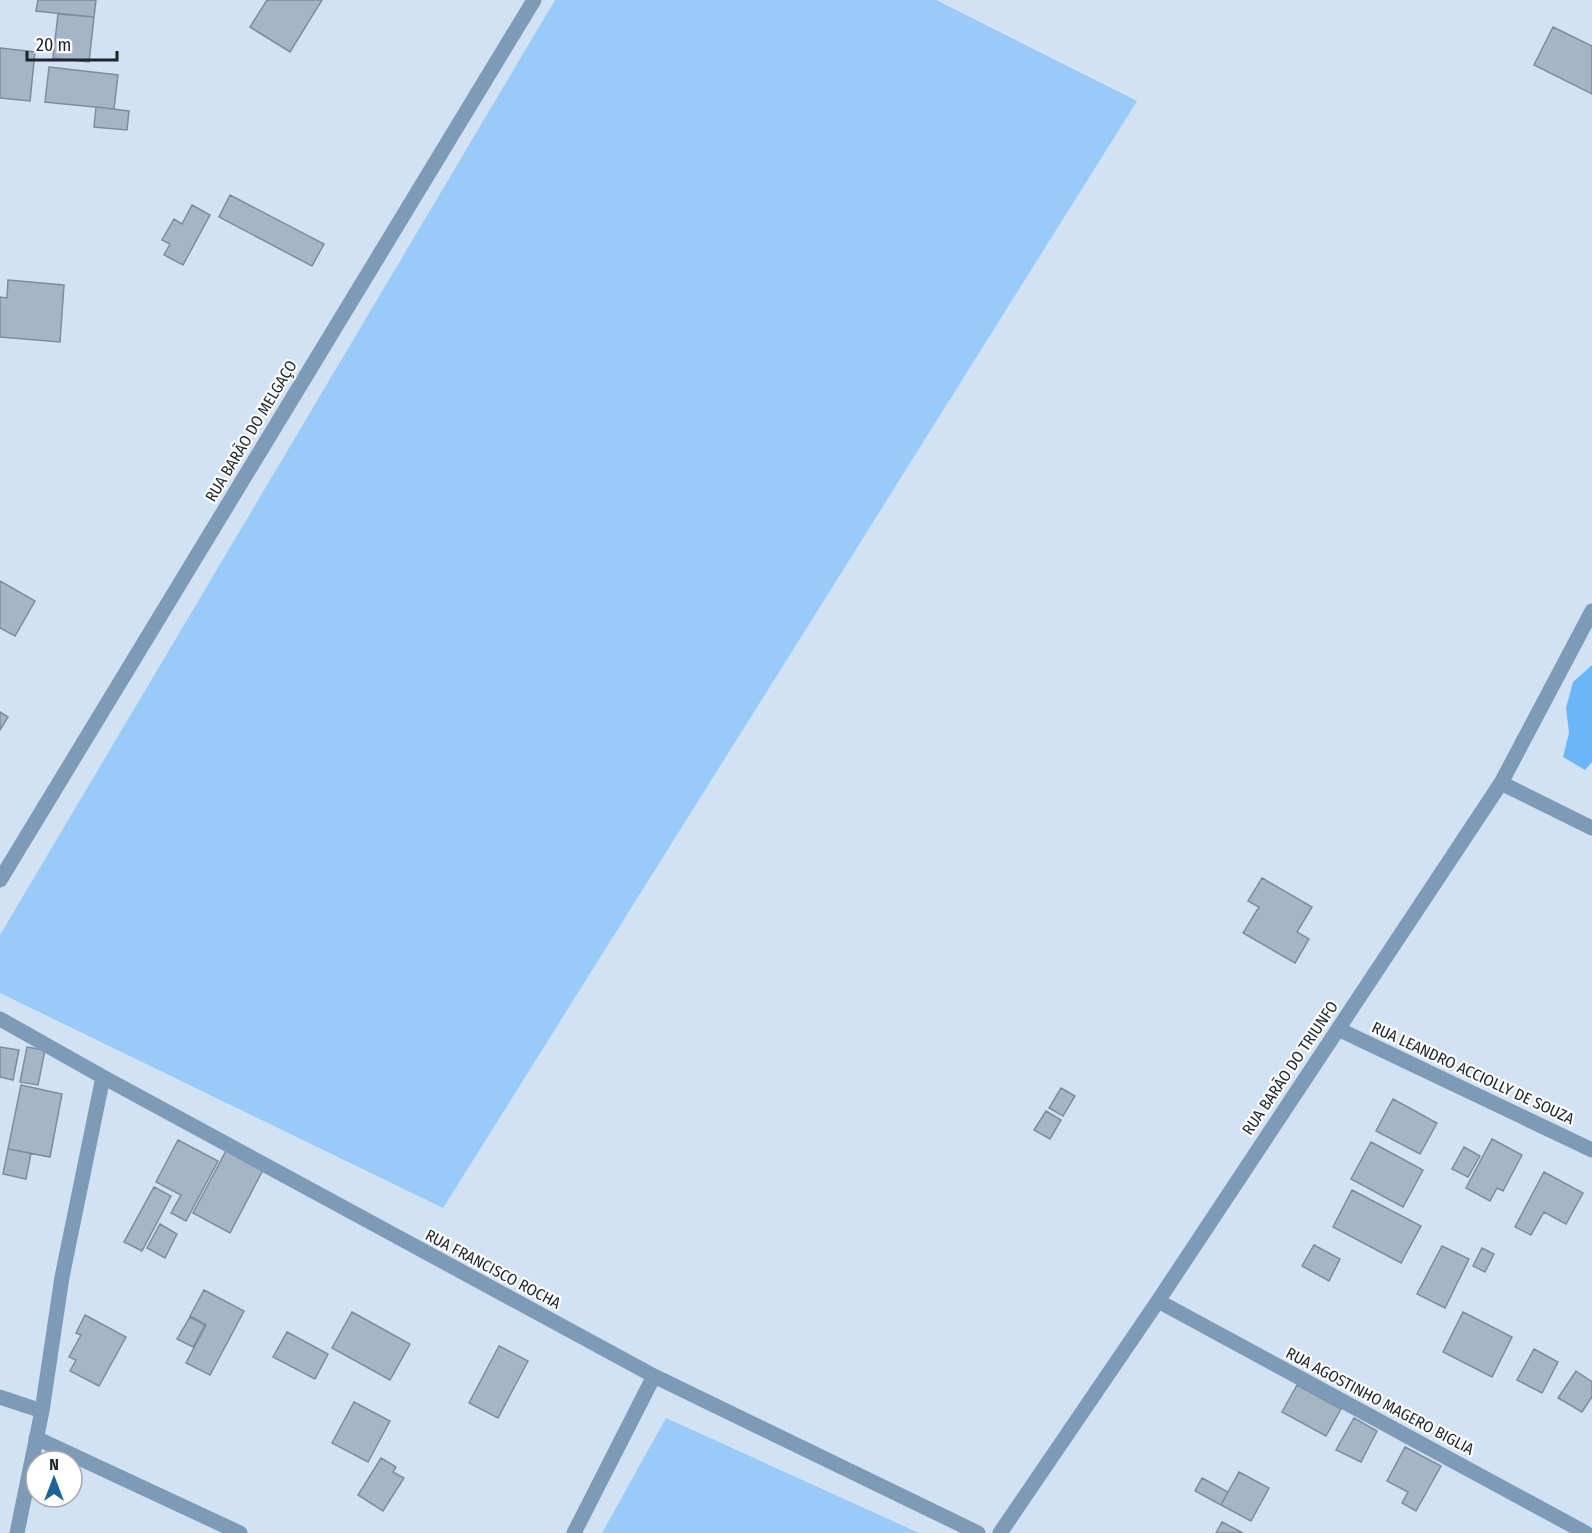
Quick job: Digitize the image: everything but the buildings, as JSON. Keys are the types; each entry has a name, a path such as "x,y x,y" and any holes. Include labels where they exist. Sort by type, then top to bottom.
{"street":[{"name":"RUA BARÃO DO MELGAÇO","path":"0,880 534,0"},
{"name":"RUA BARÃO DO TRIUNFO","path":"1000,1533 1158,1301 1501,783 1592,612"},
{"path":"1501,783 1592,828"},
{"name":"RUA FRANCISCO ROCHA","path":"0,1019 102,1077 654,1376 978,1533"},
{"name":"RUA LEANDRO ACCIOLLY DE SOUZA","path":"1338,1029 1592,1150"},
{"path":"17,1533 42,1411 62,1277 102,1077"},
{"name":"RUA AGOSTINHO MAGERO BIGLIA","path":"1158,1301 1586,1533"},
{"path":"574,1533 654,1376"},
{"path":"0,1397 42,1411"},
{"path":"36,1438 240,1533"}],"shaded area":[{"path":"555,0 936,0 1137,101 443,1208 0,993 0,935"},
{"path":"1592,665 1592,762 1585,770 1563,757 1569,733 1566,708 1573,682"},
{"path":"666,1418 919,1533 602,1533"}]}
